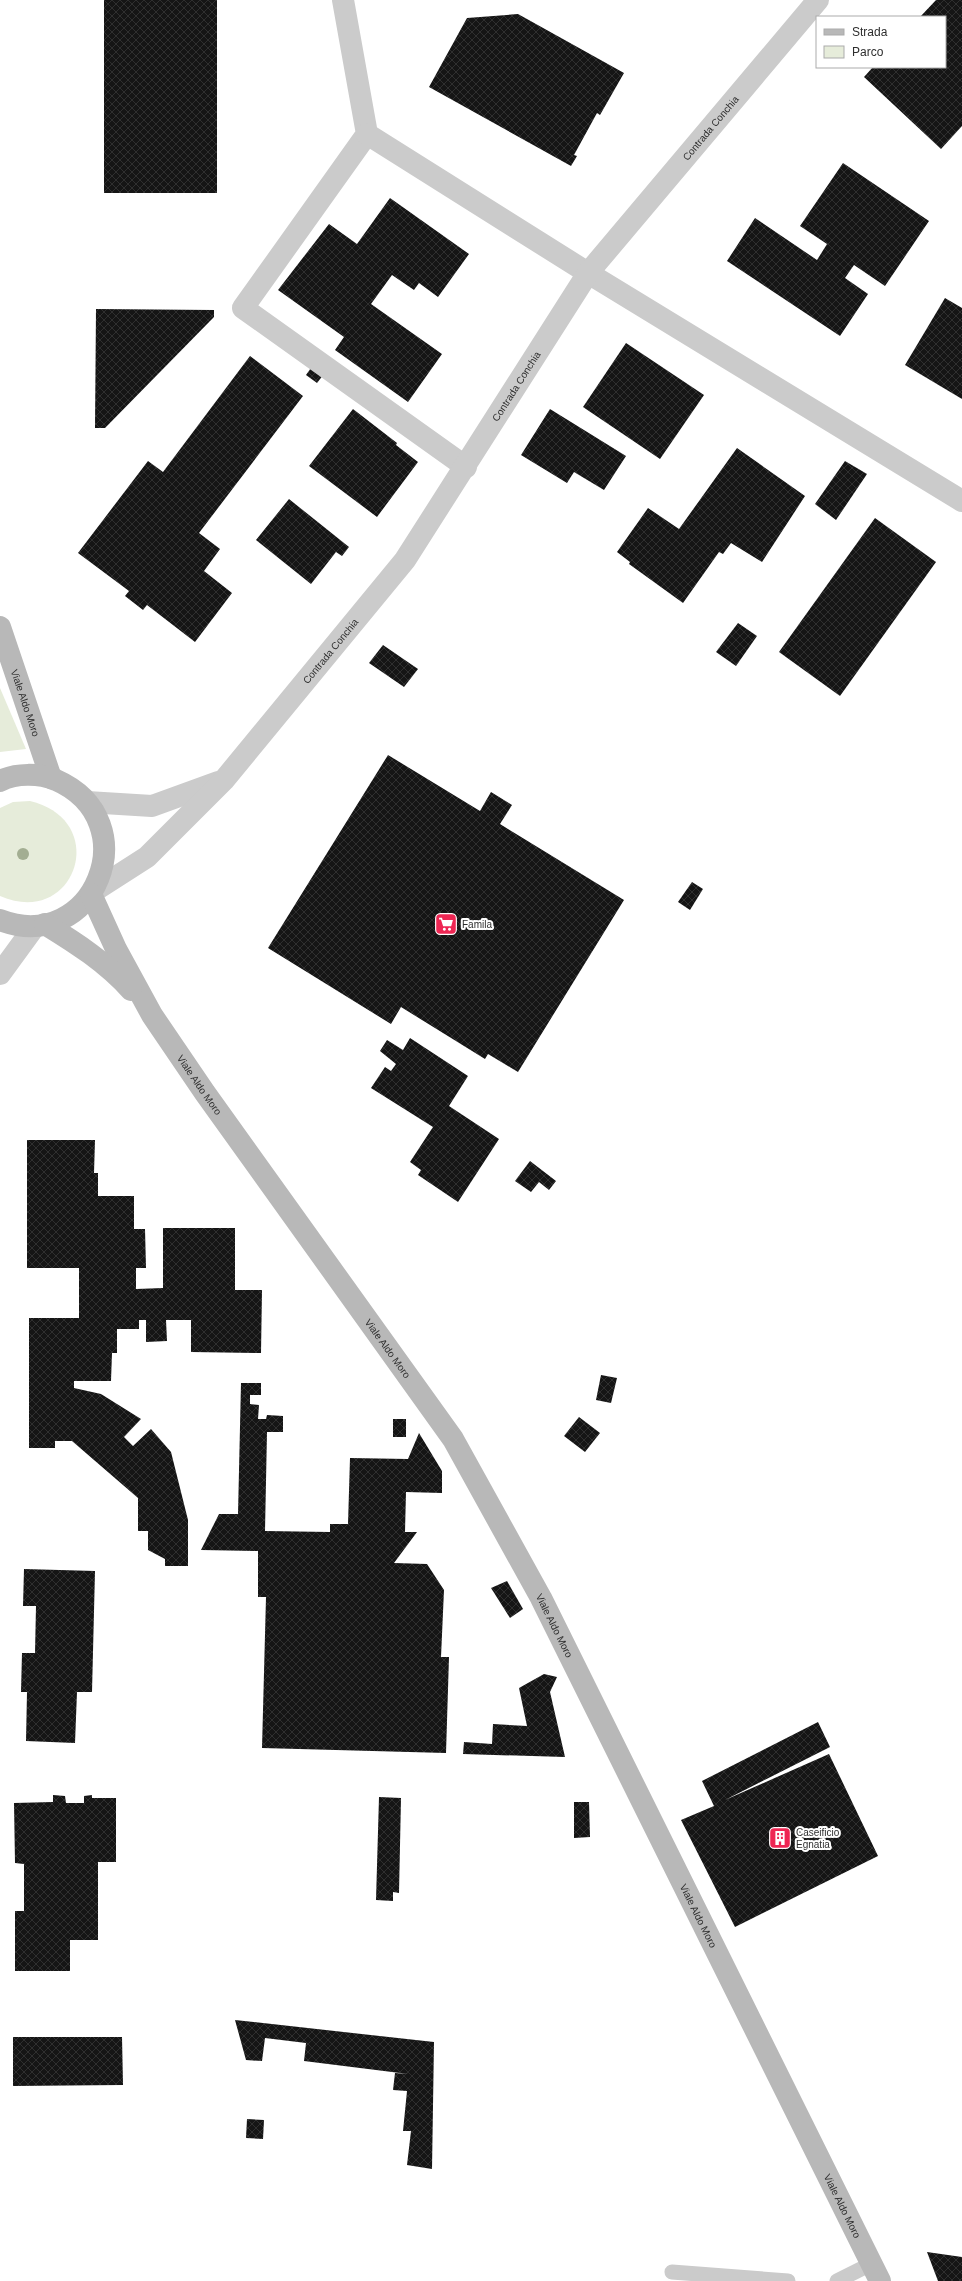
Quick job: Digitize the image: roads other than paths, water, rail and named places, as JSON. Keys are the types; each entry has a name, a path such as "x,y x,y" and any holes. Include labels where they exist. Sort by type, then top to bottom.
{"main road":[{"name":"Viale Aldo Moro","path":"0,627 51,778"},
{"path":"0,781 28,774 51,778 71,787 87,802 100,822 105,845 103,869 92,893 78,909 58,921 40,925 13,925 0,920"},
{"name":"Viale Aldo Moro","path":"92,893 116,948 152,1015"},
{"name":"Viale Aldo Moro","path":"40,925 80,945 120,977 152,1015 205,1093 453,1439 541,1598 875,2272"}],"street":[{"path":"343,0 367,134 243,308 466,466"},
{"name":"Contrada Conchia","path":"92,893 147,857 224,780 405,560 588,273 818,0"},
{"path":"367,134 588,273 962,501"},
{"path":"87,802 152,806 224,780"},
{"path":"0,974 40,925"}],"lane":[{"path":"672,2272 788,2281"},
{"path":"837,2281 875,2272"}],"place":[{"name":"Famila","path":"446,924"},
{"name":"Caseificio Egnatia","path":"780,1838"}]}
